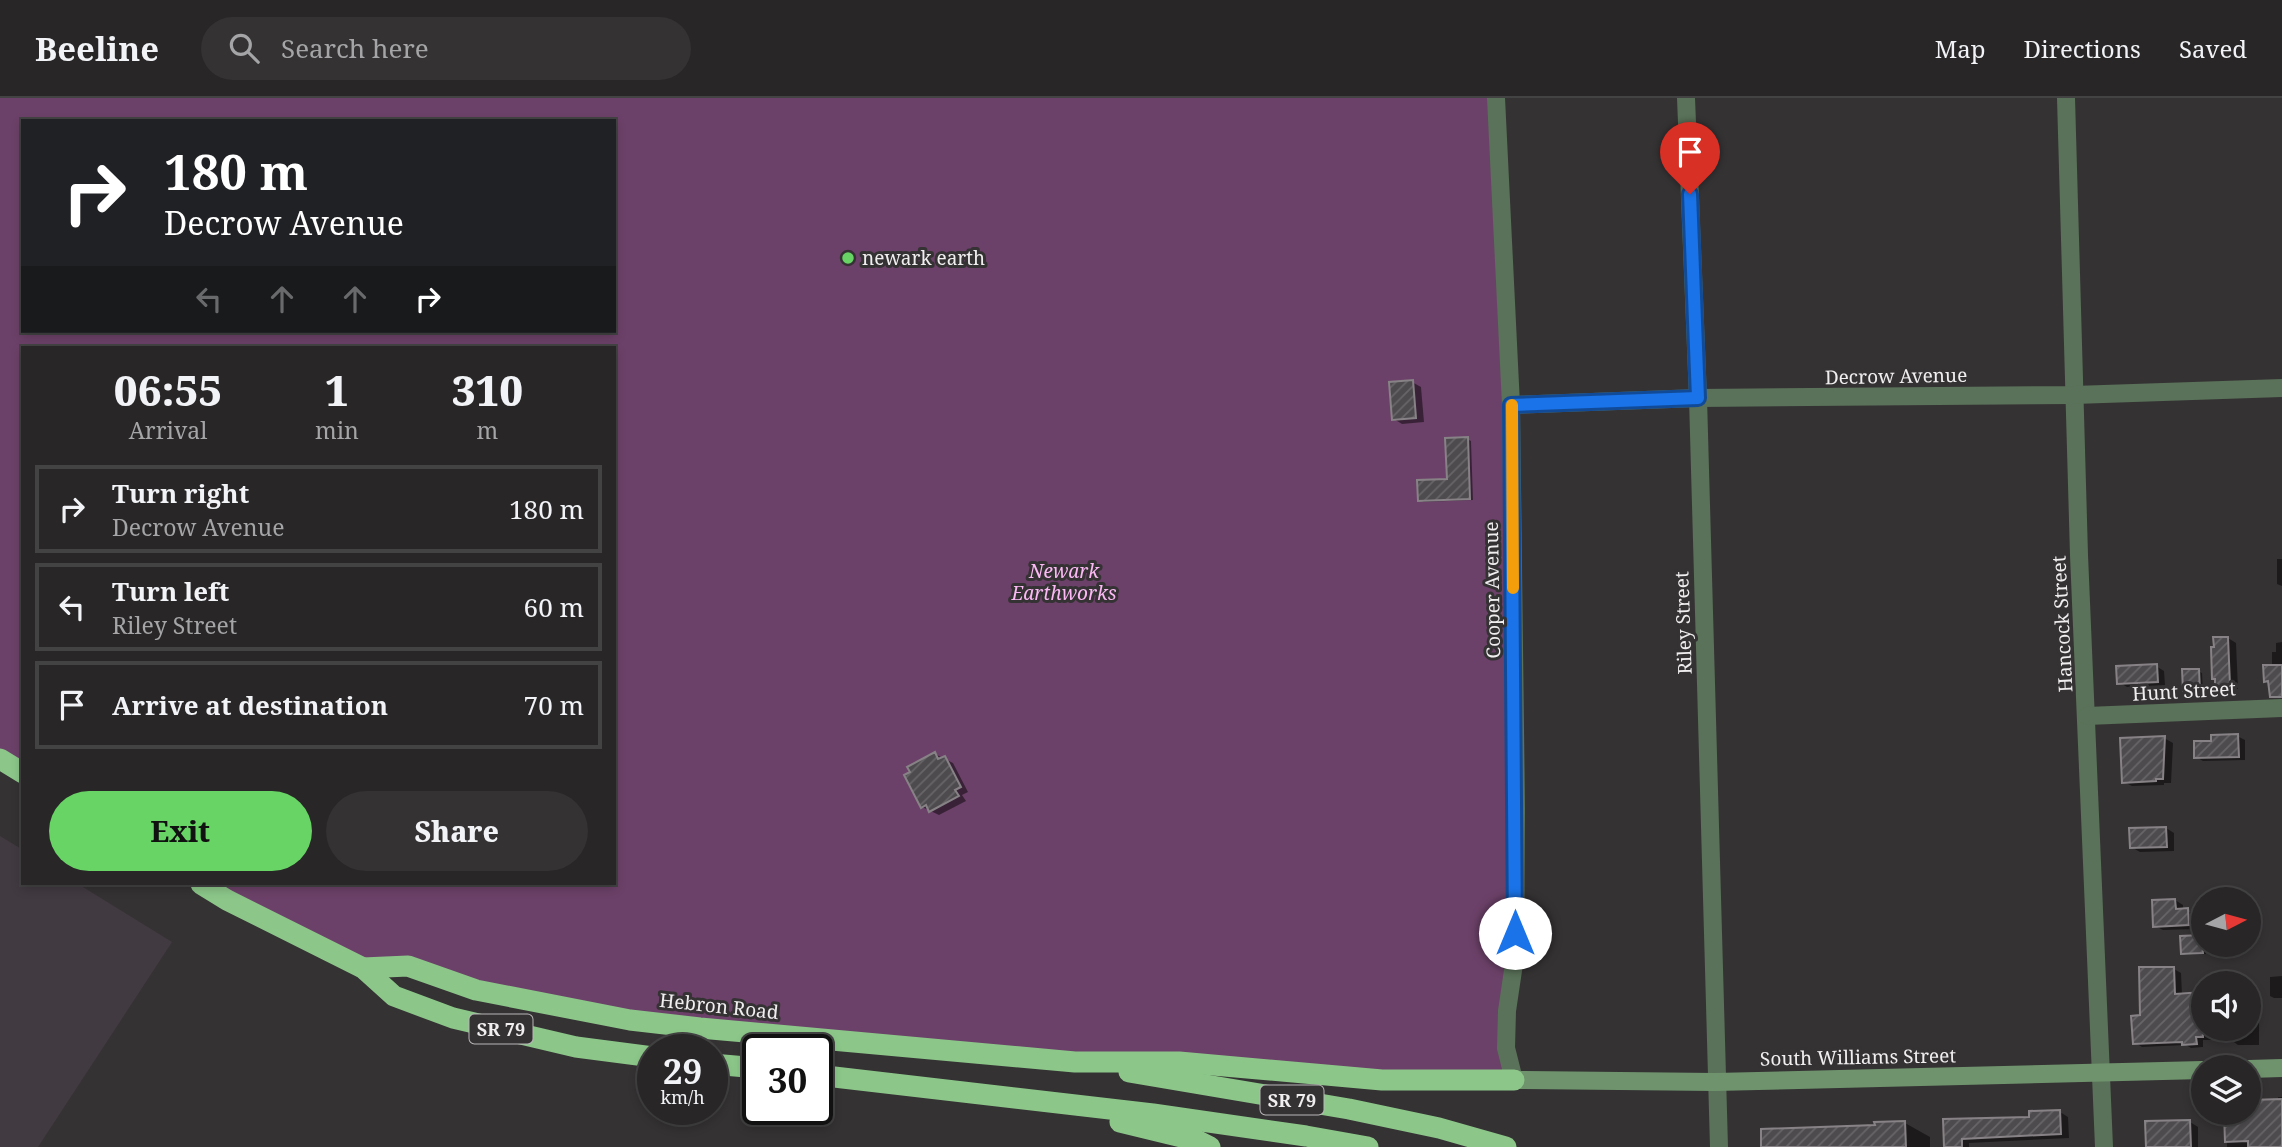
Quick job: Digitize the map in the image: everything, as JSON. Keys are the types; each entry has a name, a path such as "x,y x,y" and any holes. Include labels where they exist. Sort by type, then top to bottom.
{"highway":[{"path":"0,759 21,773"},
{"name":"Hebron Road","path":"203,885 227,900 363,968 394,996 453,1018 576,1047 637,1055"},
{"name":"Hebron Road","path":"363,968 408,966 476,990 630,1020 1075,1062"},
{"path":"1075,1062 1179,1062 1382,1080 1514,1080"},
{"name":"SR 79","path":"1075,1062 1211,1088 1349,1109 1439,1128 1506,1147"},
{"name":"SR 79","path":"833,1076 1075,1107 1153,1114 1368,1147"},
{"path":"1075,1107 1198,1141 1210,1147"}],"street":[{"name":"Cooper Avenue","path":"1496,98 1511,405 1515,944 1506,1048 1514,1080"},
{"name":"Riley Street","path":"1686,98 1698,398 1718,1147"},
{"name":"Hancock Street","path":"2066,98 2074,395 2104,1147"},
{"name":"Decrow Avenue","path":"1511,405 1698,398 2074,395 2282,388"},
{"name":"Hunt Street","path":"2087,716 2282,708"},
{"path":"2261,1069 2282,1068"},
{"name":"South Williams Street","path":"1514,1080 1715,1082 2191,1070"}],"shaded area":[{"path":"0,836 21,849 21,885 80,885 172,942 38,1147 0,1147"}],"green space":[{"name":"Newark Earthworks","path":"0,98 1496,98 1511,405 1514,1080 1382,1080 833,1036 833,1034 630,1020 363,968 203,885 616,885 616,346 21,346 21,772 0,759"}],"building":[{"path":"1413,380 1416,418 1392,420 1389,382"},
{"path":"1468,437 1470,499 1418,501 1417,480 1447,479 1445,438"},
{"path":"2213,637 2228,637 2230,685 2215,686 2215,679 2212,679"},
{"path":"2157,664 2158,682 2117,684 2116,666"},
{"path":"2263,665 2282,665 2282,697 2270,697 2268,681 2264,682"},
{"path":"2182,669 2199,669 2200,691 2183,691"},
{"path":"2238,734 2239,757 2194,758 2194,741 2211,741 2211,735"},
{"path":"2165,736 2163,779 2122,783 2120,738"},
{"path":"935,752 938,759 945,756 961,787 955,790 959,796 929,812 926,805 921,808 904,775 910,772 907,767"},
{"path":"2166,827 2167,847 2130,848 2129,828"},
{"path":"2175,899 2176,909 2188,908 2189,925 2153,927 2152,900"},
{"path":"2180,936 2191,936 2191,954 2181,954"},
{"path":"2139,967 2174,967 2175,994 2191,993 2191,1041 2197,1041 2197,1044 2133,1044 2131,1016 2140,1015"},
{"path":"2282,1099 2282,1147 2248,1147 2248,1141 2225,1142 2224,1125 2261,1125 2261,1100"},
{"path":"2060,1110 2061,1134 1962,1139 1962,1147 1944,1147 1943,1119 2029,1117 2029,1111"},
{"path":"2190,1120 2191,1147 2146,1147 2145,1121"},
{"path":"1905,1121 1906,1147 1761,1147 1761,1129 1875,1125 1874,1122"}],"slow traffic":[{"path":"1512,405 1513,588"}],"place":[{"name":"newark earth","path":"848,258"}],"route":[{"path":"1515,933 1511,405 1698,398 1690,194"}]}
